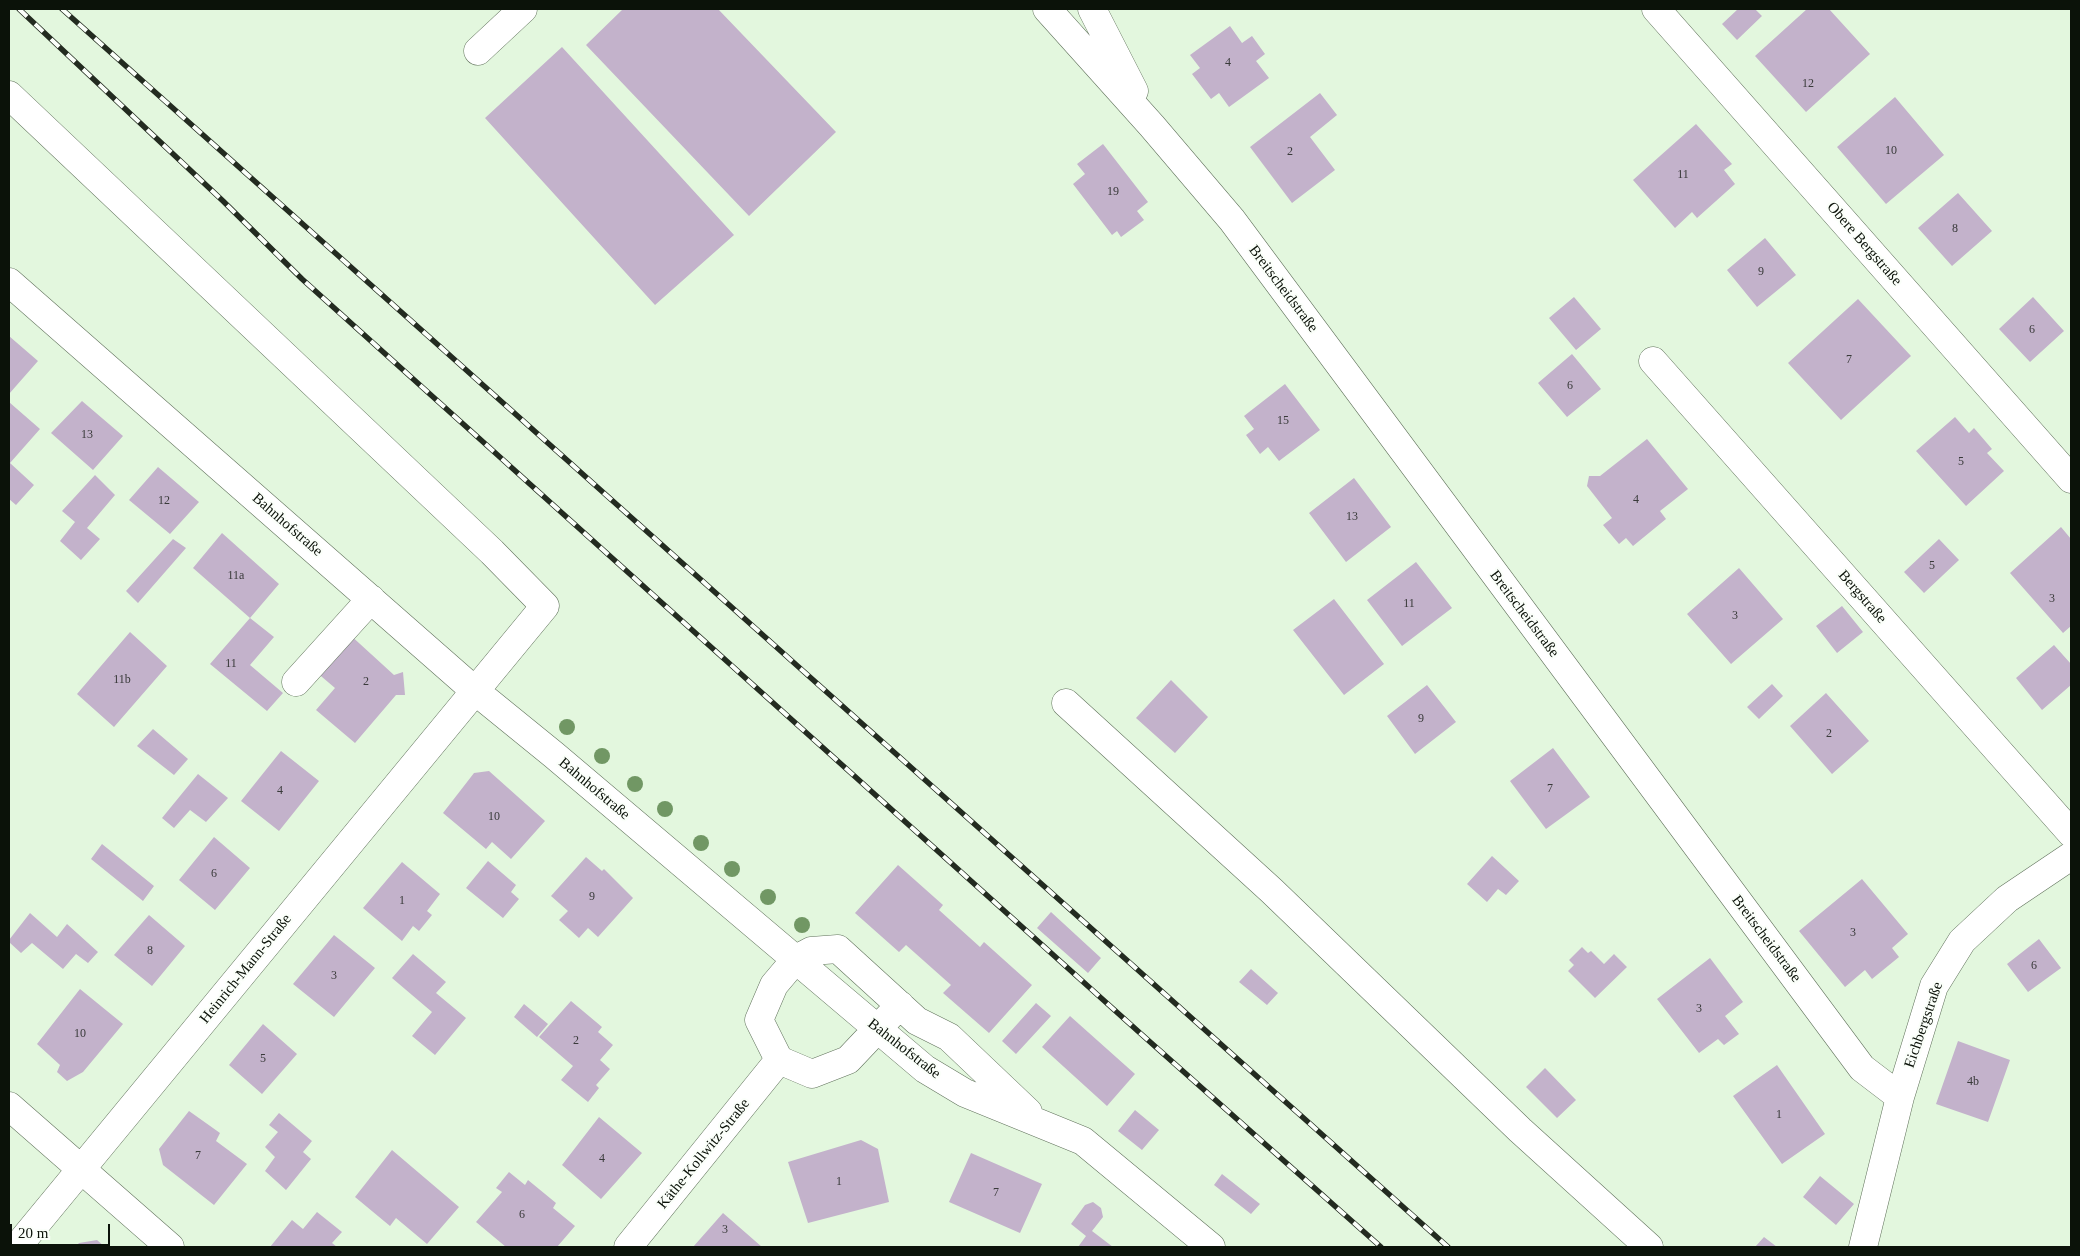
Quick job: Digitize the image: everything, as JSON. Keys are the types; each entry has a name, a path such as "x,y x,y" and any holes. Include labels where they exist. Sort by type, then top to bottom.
{"street":[{"path":"478,51 523,9"},
{"name":"Breitscheidstraße","path":"1047,9 1152,126 1232,220 1862,1068 1900,1097"},
{"name":"Breitscheidstraße","path":"1092,9 1152,126"},
{"name":"Obere Bergstraße","path":"1656,9 2071,479"},
{"name":"Heinrich-Mann-Straße","path":"9,95 492,552 545,606 17,1247"},
{"name":"Bahnhofstraße","path":"9,282 474,690 554,755 925,1069 965,1092 1083,1141 1211,1247"},
{"name":"Bergstraße","path":"1653,361 2071,833"},
{"path":"296,682 371,599"},
{"path":"1066,703 1272,891 1520,1130 1649,1247"},
{"name":"Eichbergstraße","path":"1863,1247 1900,1097 1934,986 1962,942 2007,899 2071,856"},
{"path":"900,1005 848,1060 812,1074 780,1060 759,1020 774,985 796,959 811,951 838,949 900,1005 917,1021 949,1037 1040,1123"},
{"name":"Käthe-Kollwitz-Straße","path":"628,1247 780,1060"},
{"path":"9,1106 170,1247"}],"building":[{"path":"623,9 718,9 836,132 749,216 586,45"},
{"path":"1738,9 1755,9 1762,16 1737,40 1722,24"},
{"path":"1807,9 1829,9 1870,54 1806,112 1755,56"},
{"path":"1230,26 1242,43 1252,36 1265,54 1256,61 1269,78 1229,107 1219,93 1211,99 1192,74 1200,68 1190,55"},
{"path":"562,47 734,235 655,305 485,118"},
{"path":"1320,93 1337,115 1310,137 1335,170 1292,203 1250,147"},
{"path":"1895,97 1944,155 1886,204 1837,147"},
{"path":"1696,124 1732,164 1724,170 1735,184 1697,218 1692,212 1675,228 1633,180"},
{"path":"1103,144 1148,202 1137,211 1144,220 1121,237 1117,231 1112,235 1073,184 1085,174 1077,164"},
{"path":"1958,193 1992,231 1952,266 1918,228"},
{"path":"1765,238 1796,275 1757,307 1727,270"},
{"path":"1574,297 1601,329 1576,350 1549,318"},
{"path":"2033,297 2064,331 2030,362 1999,329"},
{"path":"1858,299 1911,356 1841,420 1788,363"},
{"path":"9,336 38,361 9,394"},
{"path":"1572,354 1601,389 1567,417 1538,383"},
{"path":"1285,384 1320,430 1279,461 1268,447 1260,454 1246,435 1254,429 1244,416"},
{"path":"82,401 123,436 93,470 51,433"},
{"path":"9,402 40,429 10,463 34,485 16,505 9,499"},
{"path":"1955,417 1969,433 1974,428 1992,449 1987,453 2004,471 1966,506 1916,451"},
{"path":"1647,439 1688,489 1660,511 1666,519 1633,546 1626,538 1619,544 1603,525 1612,518 1587,486 1589,476 1600,476"},
{"path":"158,467 199,502 170,534 129,500"},
{"path":"95,475 115,495 87,528 100,539 81,560 60,541 75,522 62,511"},
{"path":"1354,478 1391,527 1346,562 1309,513"},
{"path":"2061,527 2071,539 2071,626 2063,633 2010,573"},
{"path":"222,533 279,584 250,618 193,568"},
{"path":"173,539 186,548 138,603 126,591"},
{"path":"1939,539 1959,560 1924,593 1904,572"},
{"path":"1416,562 1452,608 1402,646 1367,600"},
{"path":"1739,568 1783,619 1731,664 1687,614"},
{"path":"1334,599 1384,664 1344,695 1293,630"},
{"path":"1842,606 1863,632 1837,653 1816,626"},
{"path":"250,618 274,637 250,665 283,693 267,711 210,664"},
{"path":"130,632 167,666 114,727 77,694"},
{"path":"348,633 394,675 403,672 405,695 396,695 355,743 316,710 335,688 315,671"},
{"path":"2054,645 2071,664 2071,685 2042,710 2016,678"},
{"path":"1171,680 1208,717 1175,753 1136,718"},
{"path":"1772,684 1783,696 1759,719 1747,707"},
{"path":"1427,685 1456,722 1415,754 1387,716"},
{"path":"1826,693 1869,741 1832,774 1790,726"},
{"path":"153,729 188,759 174,775 137,746"},
{"path":"1553,748 1590,797 1546,829 1510,781"},
{"path":"281,751 319,781 279,831 241,801"},
{"path":"489,771 545,821 511,859 492,842 486,849 443,813 474,773"},
{"path":"198,774 228,798 206,822 190,810 174,828 162,818"},
{"path":"214,837 250,868 215,910 179,880"},
{"path":"102,844 154,886 143,901 91,859"},
{"path":"1492,856 1519,881 1506,895 1498,889 1487,902 1467,884"},
{"path":"586,857 602,871 604,869 633,898 598,937 588,928 579,938 559,920 568,911 551,896"},
{"path":"488,861 516,885 511,892 519,899 503,918 466,888"},
{"path":"402,862 440,894 427,911 432,915 419,931 413,926 402,941 363,908"},
{"path":"898,865 943,905 939,910 980,947 984,942 1032,985 989,1033 943,993 951,985 906,945 899,952 855,913"},
{"path":"1862,879 1908,934 1892,948 1899,957 1872,979 1865,970 1845,987 1799,931"},
{"path":"1051,912 1101,958 1088,973 1037,928"},
{"path":"30,913 57,937 67,924 98,952 88,963 76,954 63,969 32,943 21,953 9,940"},
{"path":"149,915 185,946 152,986 114,955"},
{"path":"334,935 375,968 334,1017 293,984"},
{"path":"2039,939 2061,968 2028,992 2007,964"},
{"path":"1582,947 1588,953 1591,951 1604,964 1614,954 1627,967 1595,998 1568,971 1574,965 1569,960"},
{"path":"413,954 446,982 436,993 466,1018 435,1055 412,1036 432,1012 392,978"},
{"path":"1710,958 1743,1002 1725,1016 1739,1034 1724,1045 1718,1039 1699,1053 1657,999"},
{"path":"1251,969 1278,993 1267,1005 1239,982"},
{"path":"80,989 123,1024 83,1072 67,1081 57,1072 60,1065 37,1044"},
{"path":"571,1001 602,1027 598,1032 613,1045 600,1060 610,1069 596,1085 599,1088 588,1102 561,1080 573,1066 539,1037"},
{"path":"1036,1003 1051,1016 1016,1054 1002,1041"},
{"path":"524,1004 548,1024 537,1037 514,1017"},
{"path":"1070,1016 1135,1074 1107,1106 1042,1047"},
{"path":"263,1024 297,1054 262,1094 229,1065"},
{"path":"1958,1041 2010,1060 1988,1122 1936,1104"},
{"path":"1777,1065 1825,1134 1782,1164 1733,1096"},
{"path":"1545,1068 1576,1100 1557,1118 1526,1087"},
{"path":"1135,1110 1159,1130 1142,1150 1118,1131"},
{"path":"189,1111 220,1133 216,1141 247,1164 214,1205 163,1165 159,1149"},
{"path":"279,1113 312,1141 303,1152 311,1159 286,1190 265,1171 275,1157 265,1147 278,1132 269,1125"},
{"path":"599,1117 642,1153 601,1199 562,1165"},
{"path":"861,1140 878,1149 889,1202 808,1223 788,1162"},
{"path":"392,1150 459,1207 427,1244 396,1218 390,1226 355,1197"},
{"path":"971,1153 1042,1184 1020,1233 949,1202"},
{"path":"509,1172 525,1185 528,1180 556,1203 553,1208 575,1226 557,1247 506,1247 476,1222 502,1192 496,1188"},
{"path":"1222,1174 1260,1204 1251,1214 1214,1185"},
{"path":"1820,1176 1854,1204 1836,1225 1803,1197"},
{"path":"1093,1202 1101,1208 1103,1217 1092,1231 1113,1247 1078,1247 1086,1236 1071,1224 1085,1205"},
{"path":"317,1212 342,1232 332,1243 337,1247 270,1247 292,1220 303,1229"},
{"path":"723,1213 762,1247 693,1247"},
{"path":"1764,1237 1777,1247 1755,1247"},
{"path":"97,1240 105,1247 75,1247 79,1243"}],"railway":[{"path":"19,9 223,201 302,279 1140,1033 1381,1247"},
{"path":"62,9 1448,1247"}]}
